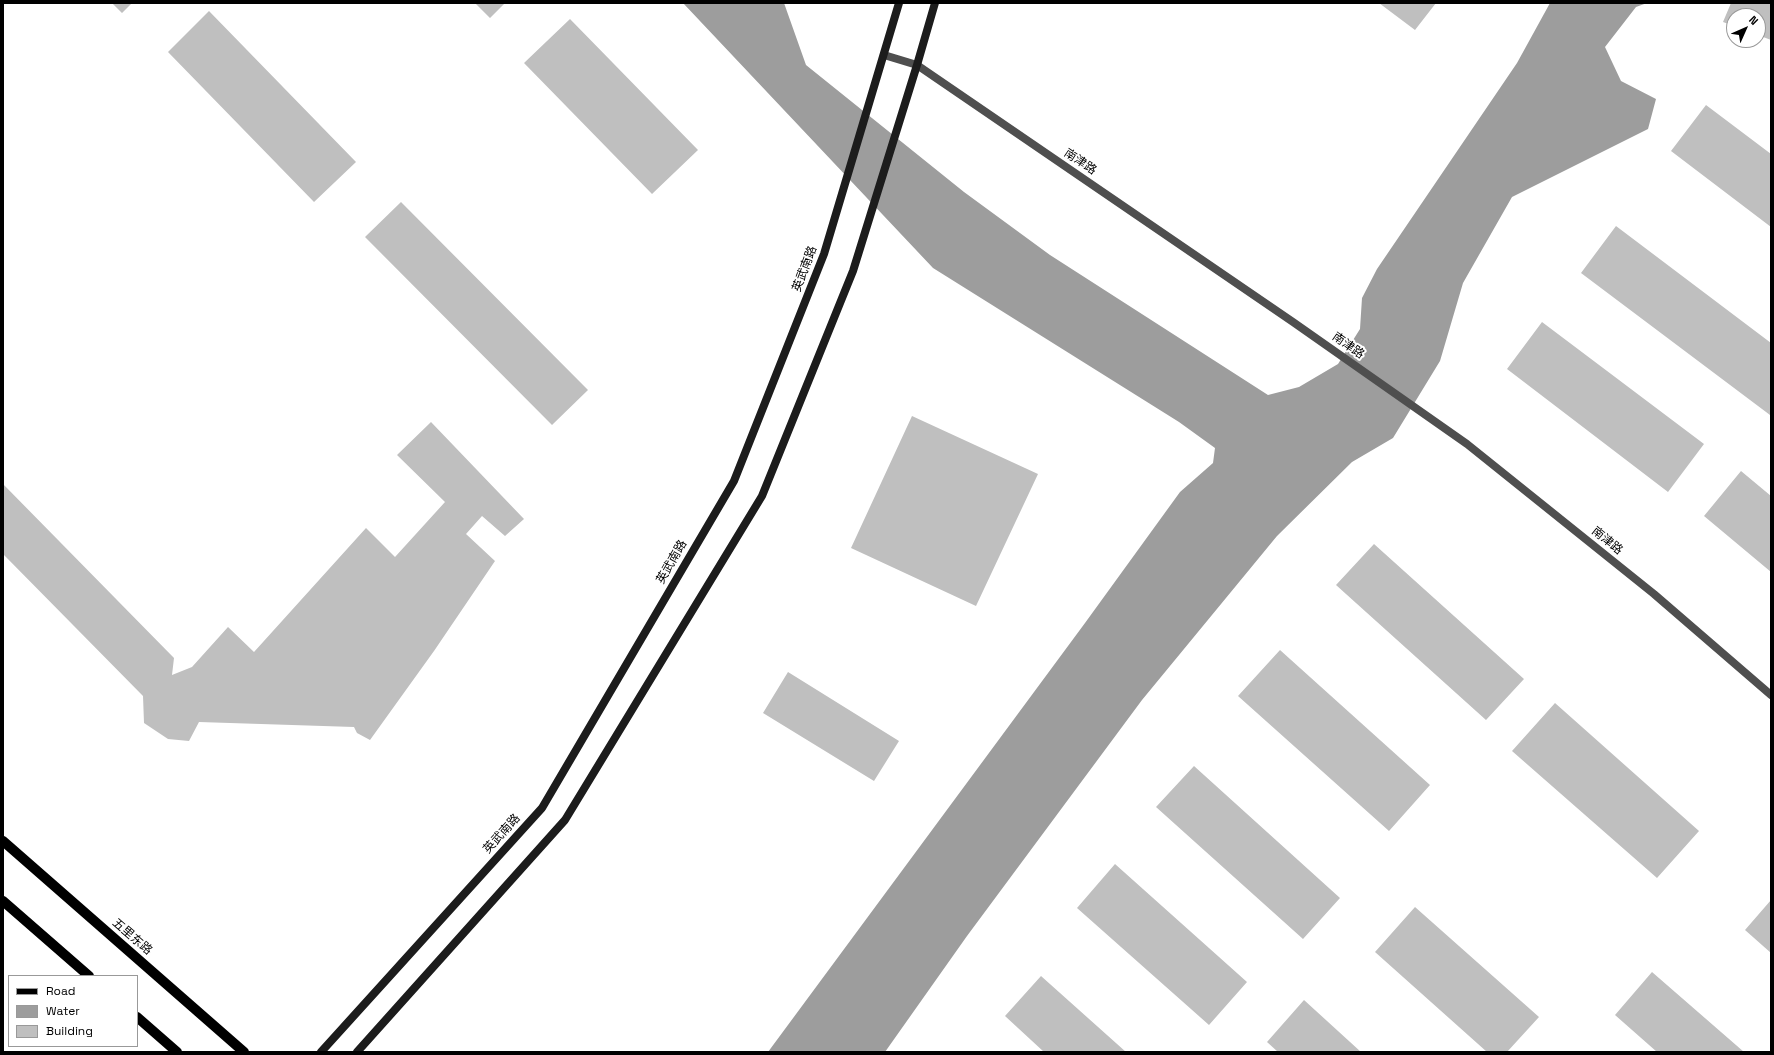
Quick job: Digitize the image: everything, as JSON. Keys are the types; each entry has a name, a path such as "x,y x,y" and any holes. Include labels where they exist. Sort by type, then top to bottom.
{"main road":[{"name":"英武南路","path":"322,1052 542,808 734,481 824,254 899,3"},
{"path":"357,1052 565,820 762,496 853,271 935,3"},
{"name":"五里东路","path":"3,841 244,1052"},
{"path":"3,901 89,975"},
{"path":"138,1018 177,1052"}],"street":[{"name":"南津路","path":"884,55 917,65 1293,322 1467,444 1654,594 1771,695"}],"water":[{"path":"683,3 784,3 806,65 964,192 1050,255 1268,395 1299,387 1338,364 1360,329 1362,298 1377,269 1517,63 1550,3 1647,3 1636,7 1605,47 1621,81 1656,99 1648,129 1512,197 1463,283 1440,361 1393,438 1352,462 1277,536 1142,700 967,936 885,1052 768,1052 1180,492 1213,463 1215,448 1179,422 933,268"}],"building":[{"path":"112,3 132,3 122,13"},
{"path":"475,3 505,3 490,18"},
{"path":"1379,3 1436,3 1415,30"},
{"path":"1731,3 1771,3 1771,40 1766,38 1766,8 1729,8"},
{"path":"209,11 356,162 314,202 168,52"},
{"path":"1726,15 1726,23 1723,22"},
{"path":"570,19 698,150 652,194 524,63"},
{"path":"1706,105 1771,154 1771,227 1671,151"},
{"path":"401,202 588,390 552,425 365,237"},
{"path":"1616,226 1771,343 1770,415 1581,273"},
{"path":"1542,322 1704,444 1668,492 1507,369"},
{"path":"912,416 1038,474 976,606 851,548"},
{"path":"431,422 524,519 505,536 482,516 466,534 495,561 434,651 370,740 357,733 354,727 199,722 189,741 168,739 144,723 143,696 3,554 3,484 174,658 172,675 192,667 228,627 254,652 366,528 395,557 445,502 397,455"},
{"path":"1741,471 1771,496 1771,572 1704,516"},
{"path":"1374,544 1524,679 1486,720 1336,585"},
{"path":"1280,650 1430,785 1389,831 1238,696"},
{"path":"788,672 899,741 874,781 763,713"},
{"path":"1555,703 1699,831 1657,878 1512,751"},
{"path":"1194,766 1340,898 1303,939 1156,807"},
{"path":"1115,864 1247,982 1209,1025 1077,908"},
{"path":"1771,900 1771,953 1745,930"},
{"path":"1415,907 1539,1017 1507,1052 1487,1052 1375,952"},
{"path":"1652,972 1744,1052 1657,1052 1615,1015"},
{"path":"1041,976 1126,1052 1044,1052 1005,1016"},
{"path":"1304,1000 1361,1052 1278,1052 1267,1042"}]}
